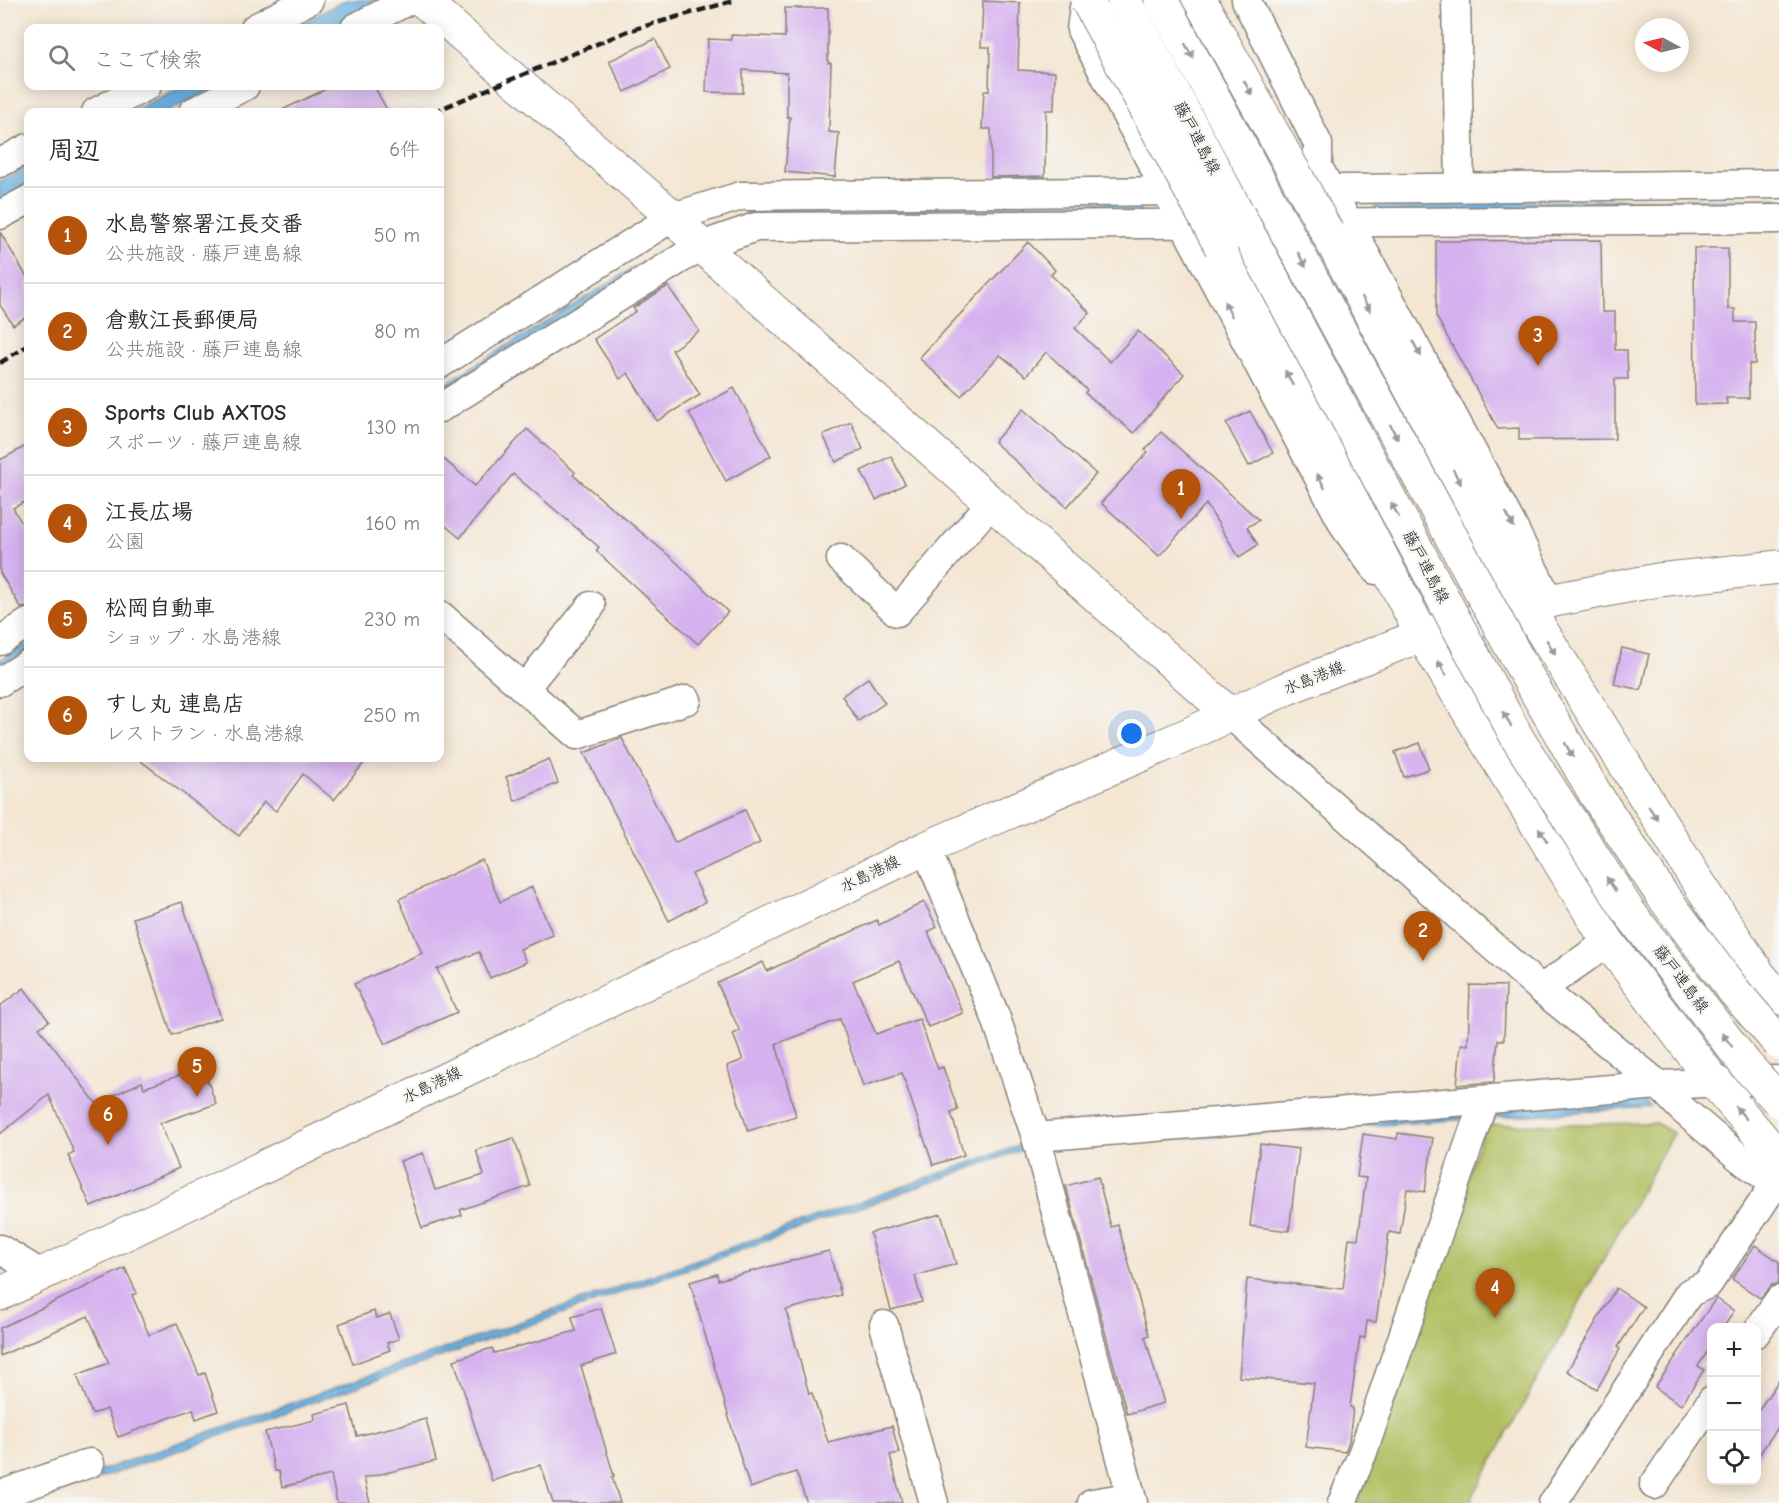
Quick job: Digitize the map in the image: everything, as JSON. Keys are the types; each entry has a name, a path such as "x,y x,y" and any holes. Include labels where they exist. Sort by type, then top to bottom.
{"main road":[{"path":"422,0 674,216 701,246 1230,715"},
{"path":"1088,0 1221,247 1422,635 1608,942 1715,1083 1778,1176"},
{"name":"藤戸連島線","path":"1124,0 1519,741 1629,912 1746,1065 1779,1101"},
{"name":"藤戸連島線","path":"1161,0 1524,671 1596,795 1662,895 1734,991 1779,1043"},
{"path":"1200,0 1339,229 1538,604 1693,874 1760,976 1779,998"},
{"name":"水島港線","path":"0,1294 926,848 1285,689 1422,635 1538,604 1658,580 1779,567"}],"street":[{"path":"263,24 309,0"},
{"path":"363,24 409,0"},
{"path":"1136,0 1084,7 1081,30 1346,529 1422,635"},
{"path":"1246,0 1318,144 1318,167 1329,187 1339,229"},
{"path":"1456,0 1460,187"},
{"path":"104,108 139,90"},
{"path":"201,108 237,90"},
{"path":"0,163 24,150"},
{"path":"444,361 674,216 741,196 1329,187 1779,184"},
{"path":"0,216 24,202"},
{"path":"444,406 701,246 756,227 1185,225 1339,229 1779,219"},
{"path":"841,559 897,612 991,503"},
{"path":"524,689 591,606"},
{"path":"444,619 577,735 687,700"},
{"path":"0,641 24,626"},
{"path":"0,682 24,667"},
{"path":"1230,715 1541,989 1659,1085 1682,1109 1778,1176 1708,1284 1689,1293 1553,1503"},
{"path":"926,848 996,1018 1038,1141 1131,1501 1092,1503"},
{"path":"1541,989 1608,942"},
{"path":"1038,1141 1482,1106 1659,1085 1779,1080"},
{"path":"1342,1503 1363,1452 1482,1106"},
{"path":"0,1249 41,1274"},
{"path":"1761,1326 1779,1300"},
{"path":"884,1325 934,1503"},
{"path":"1654,1485 1707,1407"},
{"path":"0,1495 90,1463"}],"green space":[{"path":"1656,1123 1673,1133 1469,1503 1357,1503 1485,1125"}],"water":[{"path":"346,0 377,0 378,3 337,24 300,24"},
{"path":"174,90 211,90 175,108 139,108"},
{"path":"24,168 24,187 0,200 0,181"},
{"path":"1779,198 1779,208 1375,212 1375,202"},
{"path":"1139,202 1141,218 749,219 741,205"},
{"path":"658,253 662,258 444,394 444,385"},
{"path":"24,645 24,654 0,669 0,660"},
{"path":"1640,1095 1650,1107 1027,1148 31,1503 9,1503 1026,1143"}],"building":[{"path":"983,1 1020,3 1018,70 1055,72 1054,110 1046,110 1045,176 991,177 991,129 982,129 984,91 989,91 990,47 981,47"},
{"path":"785,8 828,8 828,63 831,63 829,132 839,133 835,177 785,172 790,117 787,117 787,73 743,70 743,93 706,92 708,39 731,40 731,35 785,37"},
{"path":"655,39 670,69 625,92 609,61"},
{"path":"324,90 376,90 386,108 286,108"},
{"path":"0,232 24,272 24,318 13,325 0,305"},
{"path":"1601,240 1602,312 1615,312 1615,350 1627,350 1628,379 1615,379 1615,439 1519,440 1519,428 1498,429 1436,316 1436,241"},
{"path":"1028,242 1055,270 1051,275 1090,313 1075,328 1110,362 1138,331 1184,374 1134,433 1085,393 1087,390 1046,352 1026,376 1000,355 961,396 919,358"},
{"path":"1694,248 1728,248 1728,309 1735,309 1735,322 1755,322 1755,364 1749,364 1749,398 1726,398 1727,404 1695,405"},
{"path":"668,286 699,331 672,350 700,395 657,421 628,373 620,379 594,339 636,311 633,308"},
{"path":"734,388 771,456 726,481 689,413"},
{"path":"1023,409 1096,474 1067,507 994,442"},
{"path":"1250,411 1273,453 1249,466 1226,423"},
{"path":"851,422 863,449 836,462 823,435"},
{"path":"527,429 575,472 573,475 673,559 728,612 698,644 596,551 599,547 513,474 460,538 444,524 444,459 475,486"},
{"path":"1161,432 1259,520 1247,527 1258,545 1239,557 1206,504 1159,556 1101,503 1148,452 1145,450"},
{"path":"24,447 24,502 13,508 24,527 24,608 21,608 0,573 0,460"},
{"path":"891,456 905,484 876,500 861,471"},
{"path":"1622,648 1649,654 1641,690 1614,684"},
{"path":"868,678 885,703 858,721 842,696"},
{"path":"622,738 674,841 745,810 760,843 692,874 705,902 669,921 584,753"},
{"path":"1420,743 1429,769 1404,777 1395,752"},
{"path":"549,759 558,783 515,801 506,777"},
{"path":"142,762 365,762 334,800 303,774 276,811 264,802 239,836"},
{"path":"482,860 500,902 532,887 553,935 520,949 526,962 490,978 479,952 437,969 457,1012 385,1044 354,984 422,953 399,899"},
{"path":"182,902 221,1018 172,1035 133,918"},
{"path":"924,902 937,927 928,932 963,1013 928,1027 899,961 853,981 876,1034 919,1019 938,1069 943,1067 958,1110 951,1113 964,1155 933,1165 902,1073 863,1086 840,1019 776,1044 796,1116 748,1131 727,1066 743,1060 733,1034 740,1031 717,983 763,962 767,971 877,920 879,925"},
{"path":"1470,985 1506,986 1504,1040 1498,1040 1494,1082 1457,1085 1461,1044 1468,1045"},
{"path":"24,988 49,1021 39,1028 96,1103 142,1082 144,1088 203,1067 216,1104 160,1123 179,1168 91,1207 68,1155 74,1152 49,1095 0,1134 0,1006"},
{"path":"1398,1133 1433,1138 1425,1192 1407,1189 1400,1234 1389,1232 1376,1322 1367,1321 1365,1338 1360,1337 1350,1407 1353,1408 1349,1441 1345,1452 1306,1447 1314,1383 1239,1377 1247,1279 1343,1289 1349,1238 1358,1239 1366,1178 1357,1177 1363,1134 1397,1139"},
{"path":"514,1138 530,1186 460,1210 462,1215 422,1228 400,1161 423,1153 435,1190 484,1175 476,1150"},
{"path":"1260,1144 1299,1149 1289,1231 1250,1226"},
{"path":"1098,1177 1111,1227 1118,1225 1149,1335 1145,1337 1164,1403 1127,1414 1066,1186"},
{"path":"941,1214 956,1264 915,1276 922,1302 891,1310 870,1233"},
{"path":"1755,1245 1779,1262 1779,1284 1772,1285 1760,1298 1732,1279"},
{"path":"829,1251 841,1295 786,1310 809,1394 812,1393 828,1442 892,1426 899,1453 890,1455 902,1503 807,1503 796,1472 750,1488 738,1449 690,1282 717,1274 718,1280"},
{"path":"125,1268 137,1293 132,1295 149,1335 177,1323 199,1375 205,1373 218,1411 196,1419 193,1409 118,1437 107,1409 92,1414 77,1375 109,1363 88,1316 0,1356 0,1328"},
{"path":"1616,1288 1644,1307 1618,1347 1620,1349 1597,1389 1567,1371"},
{"path":"1716,1298 1734,1311 1726,1323 1707,1323 1707,1352 1698,1366 1704,1370 1681,1405 1655,1387"},
{"path":"601,1308 616,1354 581,1366 620,1503 553,1503 541,1465 492,1481 454,1360 492,1348 494,1353 576,1331 572,1317"},
{"path":"374,1311 376,1318 390,1314 399,1339 387,1343 390,1350 353,1364 339,1324"},
{"path":"1779,1380 1779,1426 1761,1452 1761,1431 1761,1407"},
{"path":"349,1405 357,1436 426,1419 436,1461 364,1478 370,1503 337,1503 331,1475 282,1487 279,1471 275,1471 265,1432 315,1420 314,1414"}],"railway":[{"path":"443,108 628,31 736,0"},
{"path":"0,363 24,348"}],"place":[{"name":"Sports Club AXTOS","path":"1538,366"},
{"name":"水島警察署江長交番","path":"1181,519"},
{"name":"倉敷江長郵便局","path":"1423,961"},
{"name":"松岡自動車","path":"197,1097"},
{"name":"すし丸 連島店","path":"108,1145"},
{"name":"江長広場","path":"1495,1318"}]}
